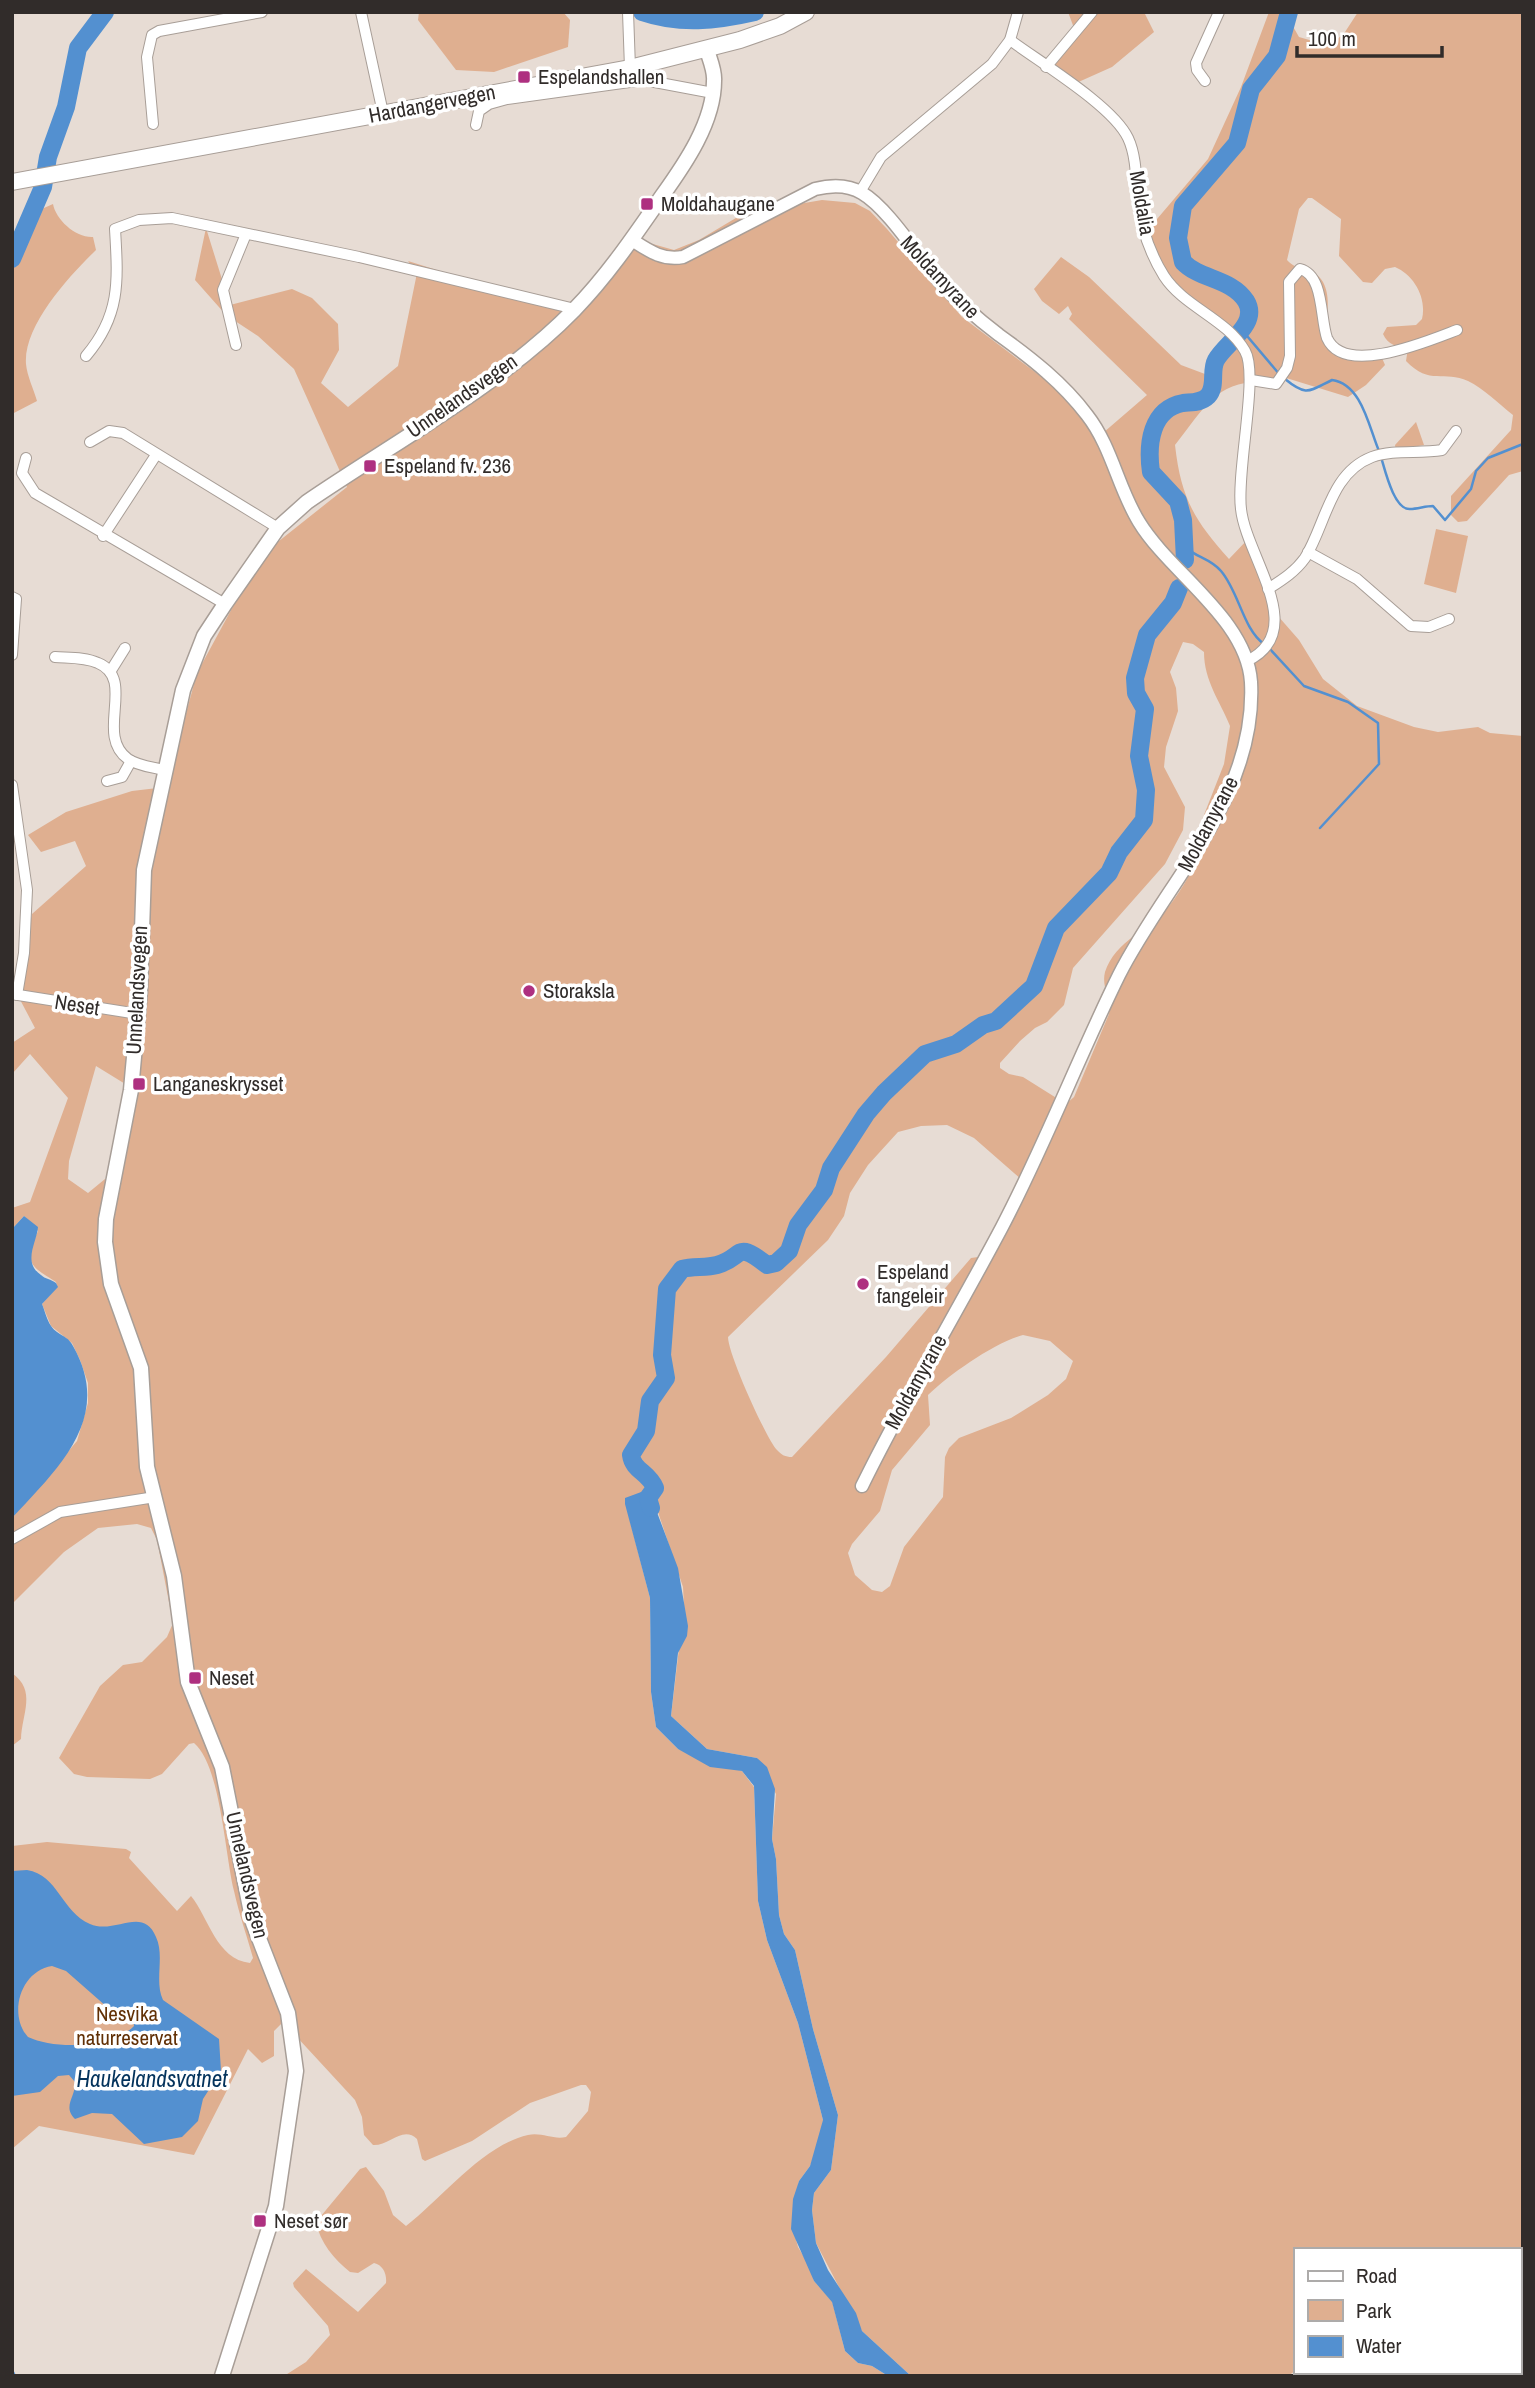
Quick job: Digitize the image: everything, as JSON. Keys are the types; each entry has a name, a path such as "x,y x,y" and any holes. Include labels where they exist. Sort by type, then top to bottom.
{"main road":[{"name":"Hardangervegen","path":"18,181 630,68 707,50 768,31 806,12"},
{"name":"Unnelandsvegen","path":"222,2376 276,2206 296,2071 288,2012 253,1923 222,1767 188,1682 174,1576 147,1467 141,1368 111,1284 105,1242 106,1219 131,1090 138,1014 144,870 164,770 191,664 225,604 278,528 307,502 517,359 575,309 632,240 699,135 715,80 707,50"}],"street":[{"path":"153,124 148,57 152,35 159,31 262,12"},
{"path":"361,12 383,113"},
{"path":"632,240 658,256 675,259 692,254 816,189 840,186 860,192 881,157 983,73 1010,40 1018,12"},
{"path":"1046,67 1092,12"},
{"path":"1205,81 1196,63 1219,12"},
{"path":"628,14 630,68"},
{"name":"Moldalia","path":"1010,40 1121,125 1132,147 1144,231 1164,276 1180,295 1229,332 1249,360 1251,380 1242,448 1240,508 1250,545 1277,620 1265,650 1247,661"},
{"path":"476,125 479,111 496,101 597,84 621,85 652,80 713,93"},
{"name":"Moldamyrane","path":"860,192 877,206 952,296 1051,375 1082,409 1105,445 1140,524 1227,625 1247,661 1251,695 1247,730 1238,767 1223,806 1121,972 1002,1226 903,1405 862,1486"},
{"path":"86,356 102,336 117,298 116,229 139,220 172,218 359,257 575,309"},
{"path":"236,345 223,290 246,234"},
{"path":"1251,380 1276,384 1282,377 1290,356 1289,282 1300,270 1309,273 1316,281 1327,338 1330,346 1343,354 1362,356 1397,350 1457,330"},
{"path":"90,442 102,433 116,431 278,528"},
{"path":"1268,589 1295,569 1308,552 1344,477 1360,463 1382,454 1442,450 1456,431"},
{"path":"103,536 156,456"},
{"path":"26,458 22,473 35,493 103,536 225,604"},
{"path":"1308,552 1357,579 1411,626 1429,627 1450,619"},
{"path":"12,597 16,599 12,655"},
{"path":"110,672 125,648"},
{"path":"55,657 95,661 110,672 116,687 113,738 122,754 131,761 164,770"},
{"path":"107,781 122,777 131,761"},
{"name":"Neset","path":"12,785 27,890 24,953 14,994 138,1014"},
{"path":"12,1539 60,1512 155,1497"}],"green space":[{"path":"419,12 563,12 570,20 568,47 494,72 456,70 418,20"},
{"path":"1068,12 1144,12 1154,32 1112,67 1074,84 1049,63 1074,28"},
{"name":"Nesvika naturreservat","path":"1269,12 1280,12 1287,24 1291,23 1299,37 1330,46 1345,32 1358,12 1523,12 1523,471 1509,475 1467,521 1458,522 1451,515 1451,496 1511,430 1513,415 1468,381 1430,375 1415,369 1406,361 1408,348 1387,341 1383,334 1387,327 1416,325 1422,319 1423,303 1418,288 1408,276 1395,267 1385,269 1372,283 1363,282 1339,256 1341,219 1312,198 1308,198 1299,209 1287,260 1320,277 1323,282 1328,302 1328,339 1341,357 1382,358 1385,365 1366,385 1348,397 1283,377 1279,383 1242,383 1228,388 1207,405 1175,445 1185,494 1198,520 1229,559 1249,538 1278,616 1299,640 1323,679 1357,706 1414,727 1438,732 1478,727 1490,733 1523,736 1523,2287 1521,2248 1294,2248 1294,2372 1288,2376 911,2376 862,2331 816,2243 812,2210 814,2193 831,2170 838,2115 813,2029 795,1950 784,1934 779,1915 776,1859 772,1839 776,1794 757,1758 707,1749 671,1716 684,1606 683,1587 653,1497 657,1492 630,1521 650,1598 651,1692 656,1727 678,1749 742,1771 754,1787 758,1901 767,1940 798,2023 823,2120 822,2136 810,2166 799,2181 792,2224 798,2247 810,2267 814,2281 832,2301 845,2351 858,2363 872,2366 888,2376 284,2376 306,2362 330,2335 328,2326 294,2287 293,2283 306,2269 358,2312 386,2283 384,2270 377,2264 374,2263 358,2273 350,2272 344,2267 324,2244 316,2222 360,2169 366,2167 384,2191 393,2215 406,2226 479,2161 511,2141 538,2134 566,2137 588,2111 591,2092 586,2085 581,2085 530,2103 472,2141 425,2161 422,2159 417,2139 412,2135 401,2135 385,2143 373,2145 364,2135 362,2117 355,2100 283,2022 274,2031 274,2056 262,2063 248,2049 194,2155 39,2126 12,2149 12,1846 47,1842 126,1849 131,1852 129,1858 177,1911 191,1896 221,1946 229,1954 250,1963 253,1958 234,1891 216,1791 203,1755 194,1743 189,1744 162,1774 150,1779 87,1777 74,1774 59,1758 100,1686 123,1665 142,1662 167,1637 173,1623 157,1540 151,1528 137,1524 98,1528 64,1552 12,1604 12,1518 77,1441 88,1403 88,1383 80,1360 72,1343 51,1326 42,1304 57,1287 56,1282 32,1263 31,1251 38,1231 24,1216 12,1229 12,1208 30,1202 68,1098 30,1054 12,1074 12,1043 35,1028 16,992 32,914 86,866 75,841 41,852 28,835 66,812 132,791 166,787 197,673 236,601 274,545 347,487 294,369 258,336 226,315 195,280 206,228 230,305 292,289 312,298 338,324 339,350 321,383 348,407 398,366 417,273 408,261 567,311 627,243 642,241 674,250 699,240 756,206 787,206 822,200 855,203 870,211 887,229 962,317 1051,384 1071,403 1096,439 1147,395 1069,319 1072,314 1068,306 1059,314 1042,301 1034,289 1061,257 1089,277 1181,365 1205,374 1217,345 1226,335 1160,273 1146,232 1208,159 1241,87","holes":["1183,642 1193,644 1204,652 1210,682 1230,726 1224,764 1200,825 1206,846 1169,906 1125,944 1110,961 1104,978 1109,1014 1074,1097 1066,1104 1023,1077 1009,1074 1000,1068 1000,1063 1020,1041 1047,1022 1064,1005 1073,968 1165,864 1183,830 1185,807 1164,767 1166,747 1178,711 1176,688 1170,672","96,1066 135,1090 110,1180 105,1179 88,1193 68,1179 69,1161","947,1125 974,1138 1021,1179 985,1256 971,1258 886,1357 792,1457 785,1456 777,1450 757,1413 734,1360 728,1337 828,1240 844,1216 850,1193 868,1165 898,1132 921,1126","1023,1335 1050,1341 1073,1361 1066,1379 1048,1395 1011,1418 959,1438 949,1448 945,1457 943,1497 904,1547 890,1586 882,1592 872,1590 855,1575 848,1553 852,1544 880,1511 892,1470 930,1425 928,1395 973,1360"]},
{"path":"53,204 58,216 68,227 80,235 93,237 96,250 62,287 40,318 27,349 26,364 37,401 12,414 12,248 35,212"},
{"path":"1416,422 1424,445 1396,450 1395,445"},
{"path":"1436,529 1468,536 1456,593 1424,584"},
{"path":"12,1673 24,1687 26,1703 21,1739 12,1746"},
{"path":"1523,2304 1523,2376 1319,2376 1521,2374"}],"water":[{"path":"24,1216 38,1227 32,1264 35,1270 58,1287 42,1304 51,1326 73,1346 84,1372 87,1396 84,1419 75,1440 47,1480 12,1518 12,1229"},
{"path":"657,1488 653,1497 655,1507 678,1568 688,1626 687,1636 678,1653 671,1716 707,1749 757,1758 767,1767 775,1789 772,1839 776,1859 779,1915 784,1934 795,1950 813,2029 838,2115 831,2170 814,2193 812,2210 816,2243 828,2270 856,2313 862,2331 911,2376 888,2376 872,2366 858,2363 845,2351 832,2302 814,2281 791,2229 793,2199 799,2181 810,2166 823,2120 798,2023 767,1940 758,1901 754,1786 742,1771 710,1767 678,1749 656,1727 651,1692 650,1598 625,1504 625,1498"},
{"name":"Haukelandsvatnet","path":"27,1870 46,1879 73,1911 90,1924 109,1926 144,1923 156,1937 160,1960 159,1985 163,2000 219,2039 221,2071 203,2099 198,2121 182,2137 144,2144 112,2114 92,2113 75,2119 70,2106 75,2082 69,2075 58,2076 40,2092 12,2096 12,1871","holes":["52,1966 66,1971 107,2007 133,2016 134,2026 112,2039 83,2045 53,2044 28,2037 22,2028 18,2006 25,1985 32,1976"]}],"waterway":[{"path":"12,259 43,187 48,157 66,107 78,48 105,12"},
{"path":"642,12 684,20 726,18 755,12"},
{"path":"1185,560 1183,520 1178,501 1151,472 1151,439 1164,412 1208,396 1212,388 1216,360 1240,333 1248,318 1249,309 1240,293 1183,262 1178,238 1183,206 1237,143 1251,89 1277,56 1289,12"},
{"path":"1242,330 1280,375"},
{"path":"1285,379 1303,390 1313,389 1332,380 1342,383 1351,390 1363,408 1379,451"},
{"path":"1381,457 1391,488 1404,508 1433,506 1445,520 1471,489 1476,471 1488,458 1523,444"},
{"path":"1185,547 1221,571 1251,629 1264,644"},
{"path":"651,1508 648,1498 655,1488 635,1465 631,1455 646,1431 650,1401 666,1378 662,1355 667,1289 682,1269 717,1265 744,1252 767,1265 776,1263 789,1251 798,1225 824,1190 831,1168 866,1114 884,1093 925,1054 956,1044 983,1025 996,1021 1034,986 1056,928 1109,873 1119,852 1144,820 1146,790 1139,756 1145,709 1136,693 1135,678 1147,635 1173,603 1179,588"},
{"path":"1269,648 1304,686 1348,702 1378,723 1379,764 1320,828"},
{"path":"12,2370 15,2376"}],"place":[{"name":"Espelandshallen","path":"524,77"},
{"name":"Moldahaugane","path":"647,204"},
{"name":"Espeland fv. 236","path":"370,466"},
{"name":"Storaksla","path":"529,991"},
{"name":"Langaneskrysset","path":"139,1084"},
{"name":"Espeland fangeleir","path":"863,1284"},
{"name":"Neset","path":"195,1678"},
{"name":"Neset sør","path":"260,2221"}]}
